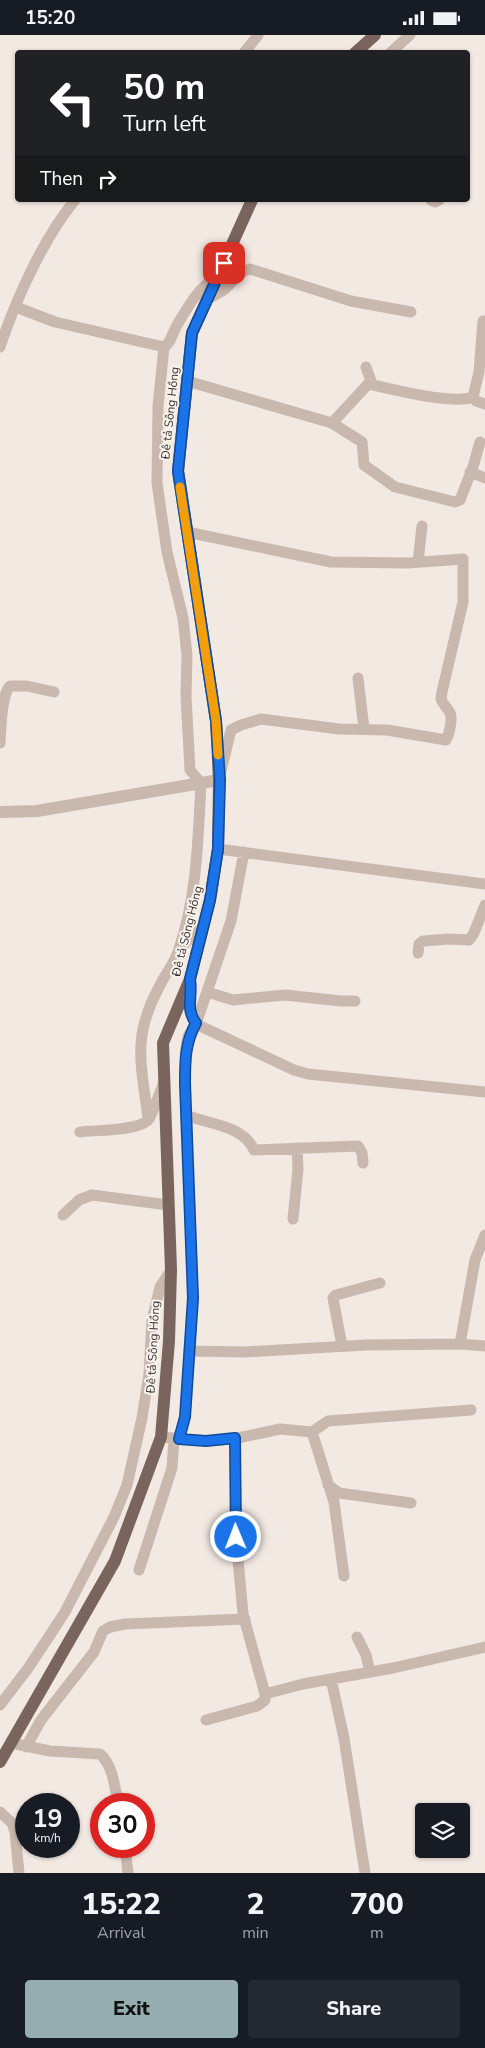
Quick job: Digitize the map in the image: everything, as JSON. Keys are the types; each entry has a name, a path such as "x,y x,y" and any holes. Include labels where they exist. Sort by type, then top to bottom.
{"main road":[{"path":"358,50 375,35"},
{"name":"Đê tả Sông Hồng","path":"0,1762 115,1561 161,1437 169,1341 171,1270 163,1043 190,979 205,923 218,849 220,780 216,721 178,471 192,333 251,202"}],"street":[{"path":"246,50 258,35"},
{"path":"393,50 410,35"},
{"path":"0,347 46,241 73,202"},
{"path":"207,299 225,289 235,277 250,269 351,301 411,313"},
{"path":"180,949 193,890 201,783 190,771 186,695 187,655 183,618 167,552 157,483 158,405 164,347 168,345 175,328 201,289 208,282 216,278"},
{"path":"16,307 55,322 164,347"},
{"path":"473,397 479,371 483,321"},
{"path":"332,423 371,381 366,367"},
{"path":"187,381 332,423 362,442 364,465 395,487 458,502 480,441"},
{"path":"368,384 436,397 464,399 473,397"},
{"path":"473,397 476,401 485,403"},
{"path":"470,472 485,478"},
{"path":"418,562 422,526"},
{"path":"0,812 36,811 220,780 231,730 261,719 295,725 388,730 442,740 448,737 451,713 441,699 463,602 463,559 418,562 331,561 187,532"},
{"path":"358,678 364,729"},
{"path":"0,743 4,705 7,689 10,686 27,686 54,692"},
{"path":"218,849 485,883"},
{"path":"139,1570 172,1468 177,1438 185,1417 193,1298 188,1116 185,1083 186,1048 188,1036 196,1023 231,921 244,852"},
{"path":"418,953 419,944 423,941 449,939 469,941 485,905"},
{"path":"148,1119 142,1069 143,1025 158,988 180,949 205,923"},
{"path":"190,979 189,1008 196,1023 277,1063 308,1074 485,1092"},
{"path":"207,992 233,1000 285,995 355,1001"},
{"path":"80,1132 130,1129 141,1125 148,1119 164,1082"},
{"path":"188,1116 243,1135 251,1142 254,1150 358,1146 362,1153 362,1163"},
{"path":"293,1219 298,1169 297,1148"},
{"path":"63,1215 79,1200 92,1195 168,1205"},
{"path":"460,1343 475,1260 485,1235"},
{"path":"0,1705 49,1639 114,1517 127,1485 142,1418 149,1374 152,1320 160,1287 171,1270"},
{"path":"342,1346 332,1298 336,1295 380,1283"},
{"path":"189,1351 245,1352 342,1346 460,1343 485,1346"},
{"path":"161,1437 206,1441 235,1438 280,1429 312,1432 328,1421 471,1410"},
{"path":"312,1432 334,1502 344,1576"},
{"path":"206,1720 257,1706 265,1700 245,1619 236,1537 235,1438"},
{"path":"328,1485 339,1493 411,1503"},
{"path":"114,1517 139,1493"},
{"path":"26,1747 41,1720 94,1652 103,1631 110,1627 125,1624 245,1619"},
{"path":"357,1637 366,1655 370,1672"},
{"path":"265,1694 485,1647"},
{"path":"330,1679 344,1738 365,1873"},
{"path":"11,1743 50,1751 100,1754 106,1761 110,1771 115,1793"},
{"path":"0,1812 12,1823 15,1832 19,1873"},
{"path":"126,1858 128,1873"}],"slow traffic":[{"path":"180,487 216,721 218,755"}],"route":[{"path":"224,263 192,333 178,471 216,721 220,780 218,849 210,900 190,979 189,1012 196,1023 188,1036 185,1083 188,1116 193,1298 185,1417 179,1439 206,1441 235,1438 236,1537"}]}
